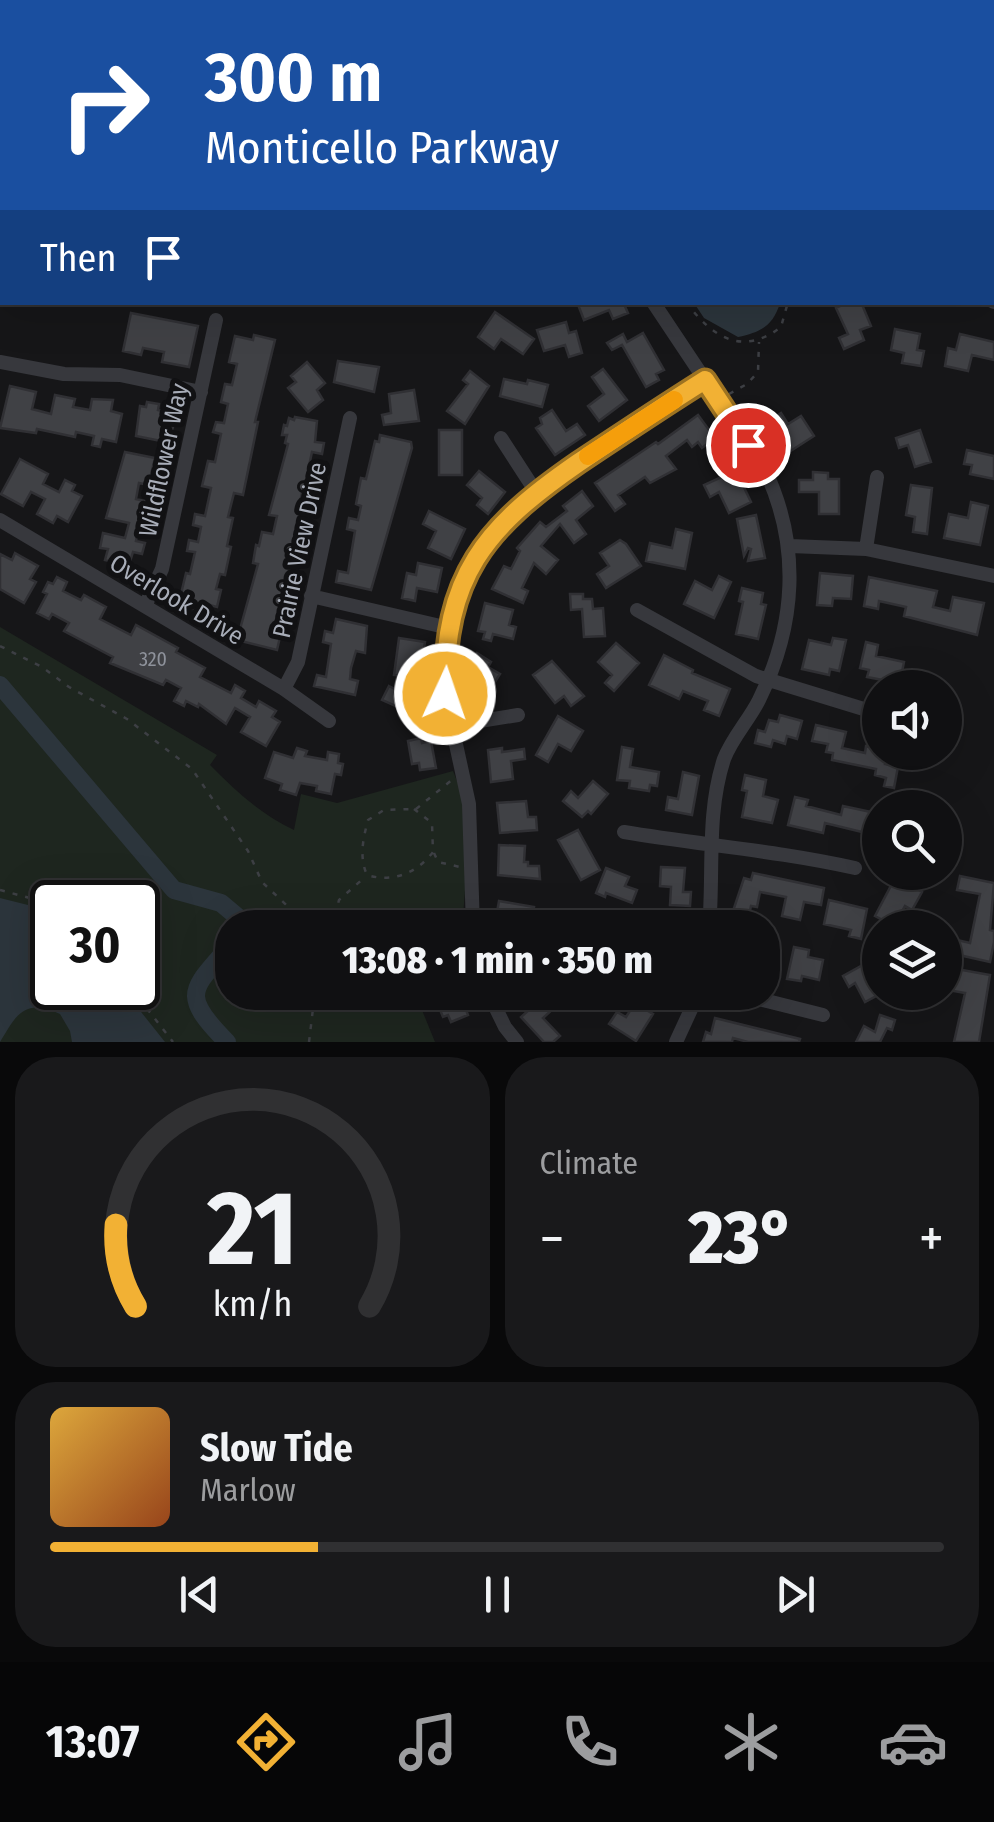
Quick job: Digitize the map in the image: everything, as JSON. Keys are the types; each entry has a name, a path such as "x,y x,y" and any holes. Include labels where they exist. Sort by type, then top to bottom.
{"street":[{"path":"656,305 765,470 790,546 783,634 768,680 725,758 711,845 709,910"},
{"name":"Wildflower Way","path":"146,606 162,569 216,320"},
{"path":"0,362 64,374 120,376 200,392"},
{"path":"473,910 469,804 449,726 444,667 456,599 475,558 503,522 536,492 705,380"},
{"name":"Prairie View Drive","path":"284,688 298,662 350,418"},
{"path":"501,438 536,492"},
{"path":"866,549 877,477"},
{"name":"Overlook Drive","path":"0,520 284,688 329,720"},
{"path":"790,546 866,549 994,576"},
{"path":"311,596 449,628"},
{"path":"637,610 768,680 862,709"},
{"path":"449,726 518,715"},
{"path":"624,832 742,846 855,868"},
{"path":"780,1004 823,1015"},
{"path":"497,1010 517,1042"},
{"path":"676,1042 691,1010"}],"path":[{"path":"688,305 700,321 720,336 745,342 759,340 780,327 786,319 788,305"},
{"path":"718,400 758,372 759,340"},
{"path":"0,646 127,718 192,769 248,851 262,882 292,910"},
{"path":"415,810 461,772"},
{"path":"367,875 362,862 368,820 384,810 415,810 432,823 433,852 438,862 472,869"},
{"path":"367,875 392,879 426,862 433,852"},
{"path":"336,910 339,900 367,875"},
{"path":"0,890 30,898"},
{"path":"149,1010 173,1042"},
{"path":"309,1042 313,1010"}],"shaded area":[{"path":"695,305 779,305 765,327 738,337 704,318"},
{"path":"0,627 217,755 210,765 220,775 259,809 294,830 301,794 337,803 453,771 465,801 464,910 215,910 215,1010 422,1010 435,1042 0,1042"},
{"path":"0,898 30,906 30,1009 10,1025 0,1042"},
{"path":"50,1010 140,1010 165,1042 72,1042 60,1014"}],"building":[{"path":"578,305 624,305 628,313 613,319 609,310 584,320"},
{"path":"862,305 871,326 860,330 864,340 844,349 839,338 848,334 836,308"},
{"path":"495,312 534,339 523,354 501,339 494,349 478,337"},
{"path":"131,313 198,326 189,367 162,362 164,352 143,348 141,355 123,351"},
{"path":"566,322 569,333 576,331 582,353 569,357 565,345 544,351 537,330"},
{"path":"895,329 920,334 917,350 924,351 921,366 902,363 904,353 891,350"},
{"path":"643,333 664,370 656,374 659,380 646,387 622,345 612,350 607,343 623,334 627,342"},
{"path":"960,334 994,342 994,360 972,355 968,371 945,366 948,348 956,350"},
{"path":"254,335 275,340 255,422 243,495 234,493 228,517 233,518 227,546 231,547 225,575 220,574 216,589 221,590 217,607 206,604 205,611 183,606 184,599 180,598 195,552 187,551 189,540 198,542 201,527 193,525 195,514 205,516 211,488 202,486 208,461 215,462 221,434 213,432 216,422 224,423 228,404 221,402 225,384 232,385 237,364 229,362 235,336 253,340"},
{"path":"338,361 379,367 374,392 334,382"},
{"path":"307,362 325,383 317,390 323,400 308,412 288,388 296,382 291,376"},
{"path":"603,369 627,400 599,421 588,406 604,394 592,377"},
{"path":"470,371 489,386 465,424 447,411 468,384 463,380"},
{"path":"504,379 548,385 542,407 500,396"},
{"path":"10,386 36,392 32,409 51,414 55,395 75,399 73,407 90,410 92,399 113,400 111,411 122,414 116,442 102,439 100,447 92,445 94,436 76,432 75,437 37,429 36,433 0,428"},
{"path":"414,390 419,421 384,425 382,415 391,413 389,394"},
{"path":"147,402 159,404 158,410 167,412 164,425 173,427 170,438 162,436 161,441 136,436 140,406 146,407"},
{"path":"552,410 566,431 577,424 585,435 555,455 536,428 542,424 540,418"},
{"path":"781,413 788,424 801,416 814,436 789,452 769,421"},
{"path":"698,415 715,438 702,448 698,442 692,447 687,440 666,456 676,469 650,483 645,477 618,495 625,504 615,511 595,483"},
{"path":"295,417 317,421 315,442 324,443 322,454 312,452 306,480 314,481 312,491 303,489 298,511 308,513 295,571 289,570 285,592 292,593 289,604 281,603 277,622 283,624 277,650 237,640 258,564 253,563 256,545 259,546 262,532 273,534 277,516 269,515 288,444 287,435 282,435 284,425"},
{"path":"439,430 462,430 462,475 439,475"},
{"path":"920,430 931,462 915,467 908,445 899,448 896,438"},
{"path":"380,435 411,442 412,448 371,590 336,582 338,571 348,573 355,531 347,529 349,518 358,520 361,506 356,504 361,478 366,479"},
{"path":"967,450 994,456 994,479 970,474 972,465 964,464"},
{"path":"125,452 155,458 151,475 160,477 158,487 139,483 136,499 153,503 148,527 139,525 136,541 145,543 142,554 133,552 129,565 105,560 108,549 100,548 103,533 125,538 129,523 106,518"},
{"path":"20,459 48,474 43,484 59,492 65,480 75,485 72,491 82,496 68,522 57,516 53,523 37,514 45,499 31,492 23,506 1,494"},
{"path":"479,471 505,492 488,514 477,505 482,498 467,485"},
{"path":"813,472 839,479 839,514 819,514 819,492 799,492 799,480 813,480"},
{"path":"728,474 730,479 738,475 751,502 729,513 719,492 710,497 704,485"},
{"path":"911,485 932,488 927,534 913,532 915,517 906,515"},
{"path":"582,491 593,506 576,520 586,534 574,543 560,524 541,546 558,560 546,574 534,563 522,588 528,591 523,603 492,589 504,566 511,569 520,551 517,548 540,522 546,527 567,511 563,506"},
{"path":"971,502 988,506 980,545 944,538 949,514 968,518"},
{"path":"429,511 465,529 451,559 428,548 436,531 423,524"},
{"path":"756,515 765,558 748,561 751,549 744,556 737,519"},
{"path":"676,529 692,533 685,569 646,561 650,543 672,548"},
{"path":"620,540 641,566 606,588 597,574 609,566 600,553"},
{"path":"15,553 38,566 30,579 36,582 24,603 0,589 0,554 12,560"},
{"path":"418,563 442,568 437,592 417,588 415,601 402,598 407,573 416,575"},
{"path":"820,573 853,576 851,599 833,598 832,606 817,605"},
{"path":"719,576 731,582 714,618 684,604 695,581 712,590"},
{"path":"57,577 67,582 63,591 81,600 84,595 106,607 100,619 131,635 136,625 205,668 200,677 231,693 235,685 245,691 241,698 256,707 259,701 276,711 272,717 280,722 266,746 241,732 250,717 235,708 226,724 199,704 198,707 186,701 184,706 174,701 181,688 166,680 163,685 110,663 113,657 64,631 69,623 52,614 49,619 37,613 47,594 43,592 48,582 53,584"},
{"path":"869,577 937,591 933,607 950,611 953,597 984,603 977,635 904,616 906,607 879,601 878,609 864,606"},
{"path":"742,588 763,593 761,604 766,605 758,639 736,634"},
{"path":"570,594 583,594 583,599 592,599 593,609 603,608 605,636 584,637 582,609 571,610"},
{"path":"485,603 513,610 509,625 516,627 513,639 493,634 491,641 483,639 485,632 478,631"},
{"path":"336,619 367,626 365,653 356,651 351,668 350,679 358,681 355,695 314,686 317,675 326,677 331,644 323,642 325,631 333,633"},
{"path":"399,638 425,642 420,671 404,669 403,676 394,675"},
{"path":"833,638 846,640 839,671 830,669 829,675 802,669 809,640 831,645"},
{"path":"866,642 878,645 876,656 904,662 902,670 860,668"},
{"path":"616,643 639,663 614,691 605,683 612,675 598,662"},
{"path":"477,653 500,674 488,693 463,678"},
{"path":"664,655 693,670 692,673 730,689 719,716 704,710 708,701 683,691 679,699 649,685"},
{"path":"552,661 584,696 571,706 564,696 555,703 533,675"},
{"path":"389,686 428,710 422,725 404,716 407,711 382,700"},
{"path":"780,715 802,721 797,739 787,736 785,744 773,740 771,747 755,743 758,730 765,732 769,720 778,722"},
{"path":"558,716 583,731 571,751 558,744 548,762 536,755"},
{"path":"816,725 846,732 842,748 862,752 862,766 832,760 833,753 826,752 828,744 812,741"},
{"path":"421,738 422,743 431,741 436,768 420,770 419,763 412,764 408,741"},
{"path":"622,747 633,749 630,767 659,772 657,786 650,785 649,791 629,788 630,781 617,780"},
{"path":"297,748 307,751 305,756 327,760 328,752 339,754 338,763 343,764 341,775 335,774 331,794 300,783 296,795 280,790 282,784 265,778 274,752 293,758"},
{"path":"502,748 502,752 524,749 525,759 511,761 513,779 491,782 488,750"},
{"path":"876,770 897,770 894,788 884,786 886,778 875,775"},
{"path":"683,772 699,776 692,815 666,810 668,797 678,799"},
{"path":"745,775 766,780 763,796 778,800 772,823 742,817 747,791 742,790"},
{"path":"593,781 608,794 591,814 588,811 582,817 563,801 571,791 578,798"},
{"path":"795,797 808,800 806,806 841,815 843,806 862,810 862,832 825,823 823,833 788,825"},
{"path":"526,801 528,817 536,817 537,830 500,833 497,803"},
{"path":"578,830 600,870 581,880 558,840"},
{"path":"499,845 525,846 524,862 539,866 540,879 498,875"},
{"path":"661,867 685,868 683,892 691,892 690,906 670,905 671,887 660,886"},
{"path":"606,868 629,877 625,886 637,890 632,903 596,893"},
{"path":"753,873 824,888 821,905 804,902 800,920 782,916 786,897 760,892 757,907 733,910 744,878 751,880"},
{"path":"962,876 994,883 990,962 962,956 962,941 970,943 980,894 957,890 962,890"},
{"path":"889,890 922,892 912,910 905,906 903,910 878,910"},
{"path":"829,900 867,909 862,910 861,939 849,936 851,930 824,924"},
{"path":"499,901 534,907 533,910 497,910"},
{"path":"794,947 809,950 808,957 823,960 819,980 802,976 801,981 787,979"},
{"path":"862,965 862,996 855,983 849,987 843,976"},
{"path":"962,970 990,975 979,1042 954,1042 965,993"},
{"path":"440,1010 466,1010 468,1015 451,1022 448,1015 443,1017"},
{"path":"529,1010 552,1010 543,1018 560,1036 553,1042 544,1042 521,1017"},
{"path":"630,1010 653,1014 636,1041 609,1024 617,1012 626,1017"},
{"path":"880,1015 895,1020 892,1030 887,1028 880,1042 856,1042 864,1026 875,1032"},
{"path":"715,1018 800,1039 748,1042 733,1038 732,1042 703,1042 706,1032 711,1034"}],"waterway":[{"path":"0,685 174,890 221,903 229,910"},
{"path":"215,963 196,991 197,1001 201,1012 227,1042"}],"slow traffic":[{"path":"588,456 674,400"}],"route":[{"path":"445,694 449,628 466,576 487,540 536,492 705,380 748,445"}]}
